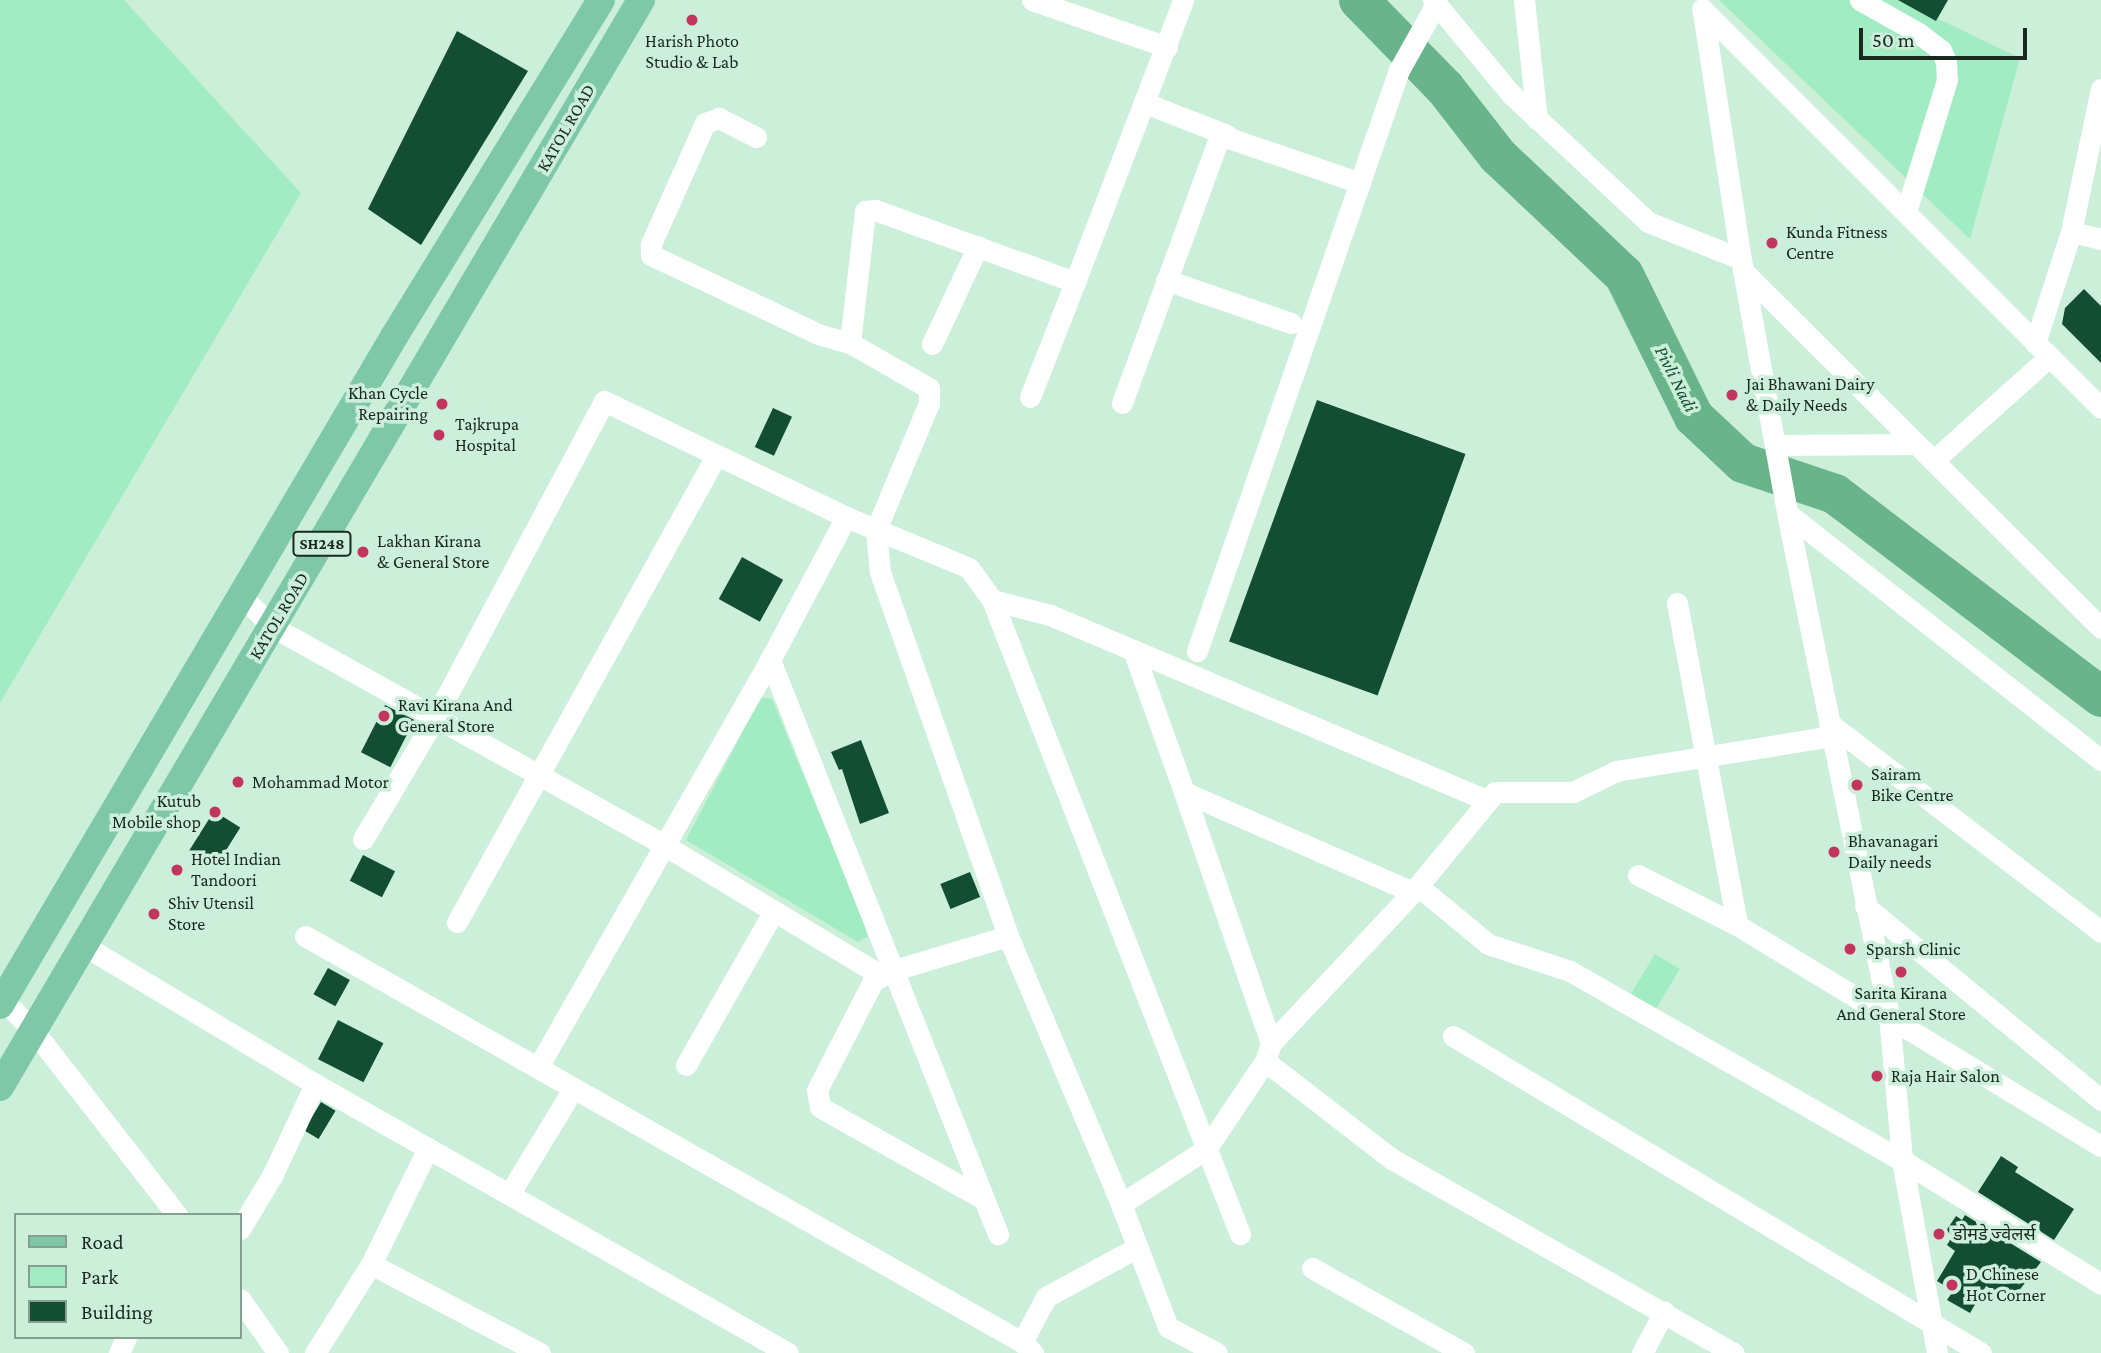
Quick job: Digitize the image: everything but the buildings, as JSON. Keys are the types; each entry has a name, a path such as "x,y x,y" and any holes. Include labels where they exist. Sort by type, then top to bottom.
{"main road":[{"name":"KATOL ROAD","path":"1,1002 394,335 601,0"},
{"name":"KATOL ROAD","path":"0,1087 641,0"}],"street":[{"path":"1032,0 1167,47"},
{"path":"1030,397 1183,0"},
{"path":"1524,0 1537,118"},
{"path":"1860,0 1917,32 1941,50 1946,62 1947,80 1906,212"},
{"path":"1197,651 1399,70 1434,2 1537,118 1648,222 1742,266 2101,628"},
{"path":"1702,6 2101,408"},
{"path":"1702,6 1742,266 1785,505 1889,1016 1902,1160 1937,1353"},
{"path":"1933,461 2043,349 2101,89"},
{"path":"1144,103 1360,183"},
{"path":"756,137 719,118 705,123 651,244 651,255 818,334 850,343 929,388 929,402 876,530 880,572 1008,936 1121,1204 1168,1326 1211,1350"},
{"path":"1122,403 1216,139 1227,135"},
{"path":"850,343 865,211 875,210 1075,282"},
{"path":"2070,232 2101,239"},
{"path":"932,344 978,246"},
{"path":"1166,280 1291,323"},
{"path":"363,839 435,718 604,401 846,517 969,568 992,600 1240,1234"},
{"path":"1777,453 1916,444"},
{"path":"457,922 716,456"},
{"path":"1785,505 2101,760"},
{"path":"538,1067 770,660 846,517"},
{"path":"241,596 273,627 540,775 886,973"},
{"path":"992,600 1050,615 1487,800"},
{"path":"1676,603 1707,753 1737,925"},
{"path":"1133,650 1184,792 1268,1052 1392,1159 1734,1353"},
{"path":"770,660 886,973 998,1234"},
{"path":"1121,1204 1206,1149 1268,1052 1416,889 1487,800 1503,790 1582,789 1616,771 1830,729 2101,932"},
{"path":"1184,792 1416,889 1488,944 1563,967 1902,1160 2101,1284"},
{"path":"1638,875 1737,925 2101,1146"},
{"path":"1865,906 2101,1100"},
{"path":"686,1065 774,911"},
{"path":"305,936 1027,1348 1046,1297 1136,1248"},
{"path":"982,1198 820,1107 816,1098 819,1078 886,973 1008,936"},
{"path":"83,945 316,1084 788,1353"},
{"path":"1,1002 33,1030 175,1213"},
{"path":"1453,1036 1981,1353"},
{"path":"242,1226 272,1176 316,1084"},
{"path":"510,1193 573,1089"},
{"path":"315,1353 371,1264 428,1148"},
{"path":"371,1264 540,1353"},
{"path":"1312,1268 1464,1353"},
{"path":"242,1301 278,1353"},
{"path":"1642,1353 1664,1312"}],"green space":[{"path":"0,0 124,0 301,193 0,703"},
{"path":"1719,0 1899,0 2020,58 1970,239"},
{"path":"761,697 772,699 865,924 867,937 858,942 686,840"},
{"path":"1655,954 1680,969 1654,1012 1629,997"}],"waterway":[{"name":"Pivli Nadi","path":"1359,0 1445,88 1498,156 1624,275 1694,417 1743,463 1835,494 2101,697"}],"place":[{"name":"Harish Photo Studio & Lab","path":"692,20"},
{"name":"Kunda Fitness Centre","path":"1772,243"},
{"name":"Jai Bhawani Dairy & Daily Needs","path":"1732,395"},
{"name":"Khan Cycle Repairing","path":"442,404"},
{"name":"Tajkrupa Hospital","path":"439,435"},
{"name":"Lakhan Kirana & General Store","path":"363,552"},
{"name":"Ravi Kirana And General Store","path":"384,716"},
{"name":"Mohammad Motor","path":"238,782"},
{"name":"Sairam Bike Centre","path":"1857,785"},
{"name":"Kutub Mobile shop","path":"215,812"},
{"name":"Bhavanagari Daily needs","path":"1834,852"},
{"name":"Hotel Indian Tandoori","path":"177,870"},
{"name":"Shiv Utensil Store","path":"154,914"},
{"name":"Sparsh Clinic","path":"1850,949"},
{"name":"Sarita Kirana And General Store","path":"1901,972"},
{"name":"Raja Hair Salon","path":"1877,1076"},
{"name":"डोमडे ज्वेलर्स","path":"1939,1234"},
{"name":"D Chinese Hot Corner","path":"1952,1285"}]}
